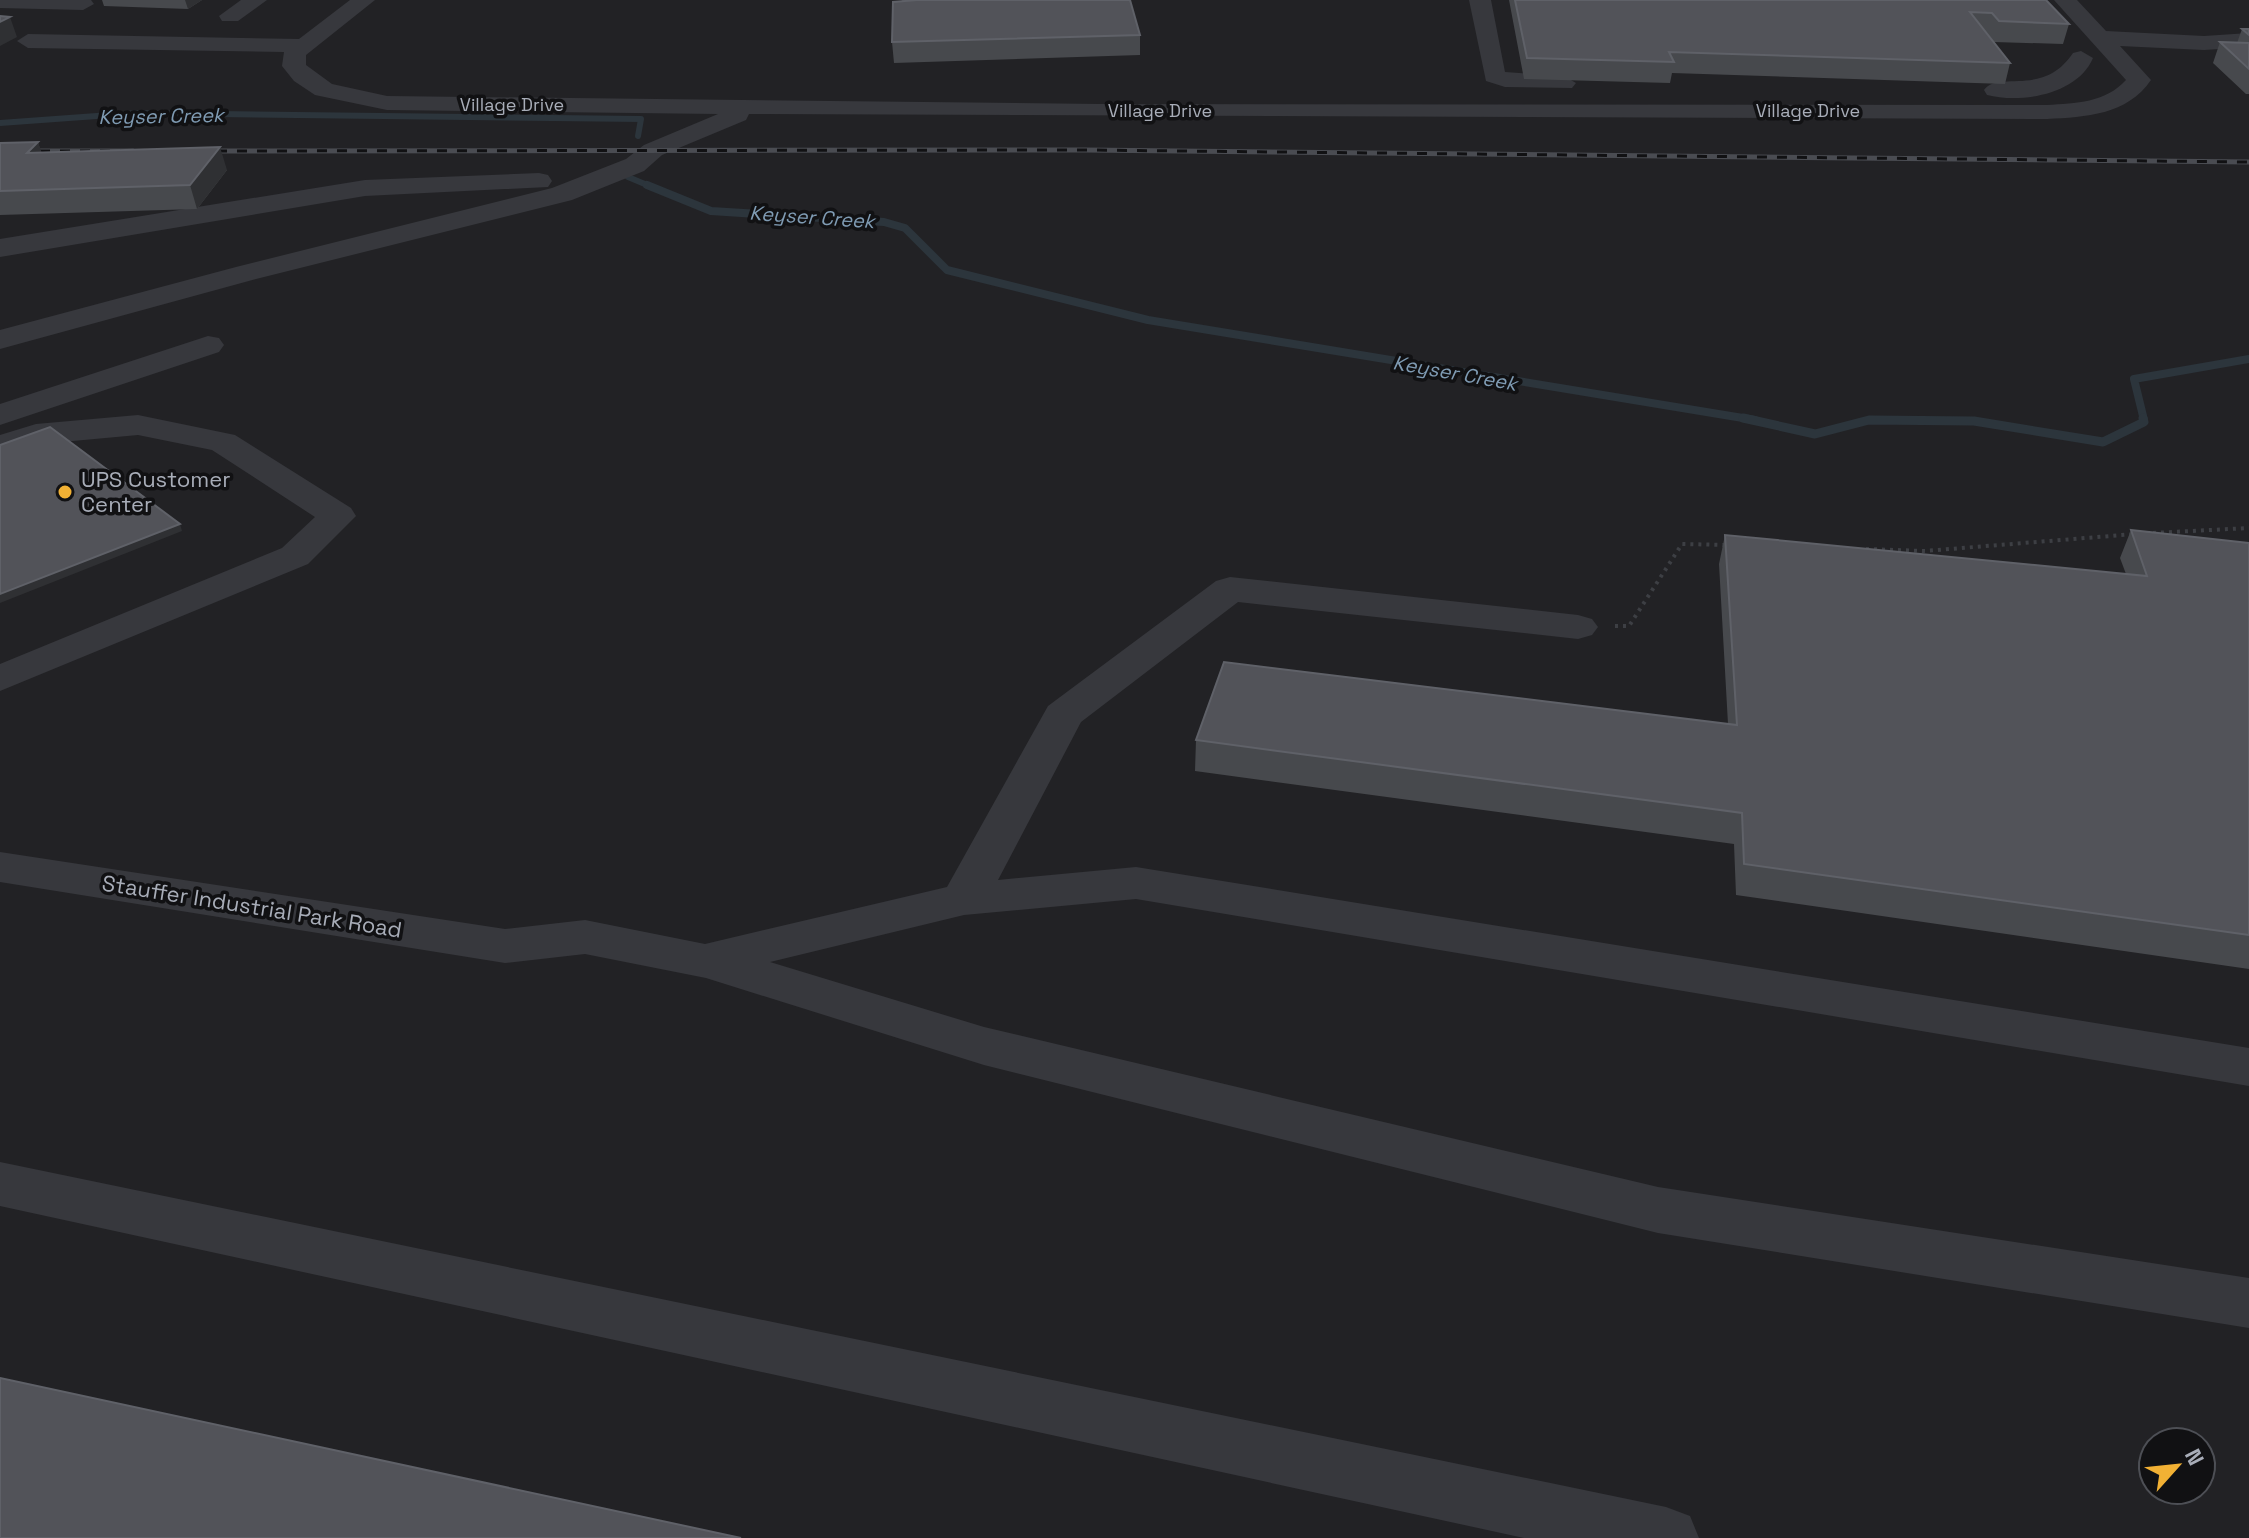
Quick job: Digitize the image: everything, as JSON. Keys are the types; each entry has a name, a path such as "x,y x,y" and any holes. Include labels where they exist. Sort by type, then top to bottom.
{"street":[{"path":"230,16 256,0"},
{"path":"28,41 303,46 364,0"},
{"path":"1480,0 1494,76 1498,79 1594,84"},
{"path":"0,2 83,4"},
{"path":"2060,3 2122,59"},
{"path":"2062,37 2081,58 2122,59"},
{"path":"2102,38 2204,43 2249,40"},
{"name":"Village Drive","path":"303,46 295,53 294,66 310,85 353,98 422,105 1100,111 2047,112 2107,105 2131,90 2139,80 2122,59"},
{"path":"1741,88 2013,90 2069,75 2080,66 2081,58"},
{"path":"667,106 690,118 694,124 689,133"},
{"path":"0,340 246,273 562,194 635,165 653,150 689,133 762,106"},
{"path":"0,248 365,188 605,177"},
{"path":"0,415 208,345"},
{"path":"0,446 36,434 138,425 223,442 338,516 295,556 0,679"},
{"path":"964,899 1063,715 1230,589 1578,627"},
{"name":"Stauffer Industrial Park Road","path":"0,867 505,946 585,937 705,961 984,1046 1658,1210 2249,1303"},
{"path":"705,961 964,899 1136,883 2249,1067"},
{"path":"0,1184 1666,1538"}],"path":[{"path":"1864,549 1925,551 2106,535 2249,528"},
{"path":"1578,627 1629,626 1682,544 1743,546"}],"shaded area":[{"path":"0,0 2249,0 2249,1538 0,1538"}],"building":[{"path":"1130,0 1140,35 892,42 893,2"},
{"path":"1515,0 2046,0 2069,24 1999,21 1992,13 1970,12 2010,63 1669,52 1674,62 1527,58"},
{"path":"2220,42 2249,43 2249,69"},
{"path":"38,142 27,153 220,147 190,185 0,191 0,143"},
{"name":"UPS Customer Center","path":"50,427 180,524 0,594 0,445"},
{"path":"2131,530 2249,543 2249,935 1744,864 1742,813 1196,740 1224,662 1737,725 1725,535 2147,576"},
{"path":"0,1378 741,1538 0,1538"}],"waterway":[{"name":"Keyser Creek","path":"0,123 138,113 641,119 638,136"},
{"name":"Keyser Creek","path":"628,177 652,187"},
{"name":"Keyser Creek","path":"647,185 711,211 884,222 905,228 947,270 1148,320 1743,418"},
{"name":"Keyser Creek","path":"2144,420 2134,379 2249,359"},
{"name":"Keyser Creek","path":"1743,418 1755,420"},
{"name":"Keyser Creek","path":"1743,418 1815,434 1869,420 1974,421 2103,442 2144,422 2143,418"}],"railway":[{"path":"197,151 1085,150 2249,162"},
{"path":"0,151 133,151"}],"place":[{"name":"UPS Customer Center","path":"65,492"}]}
